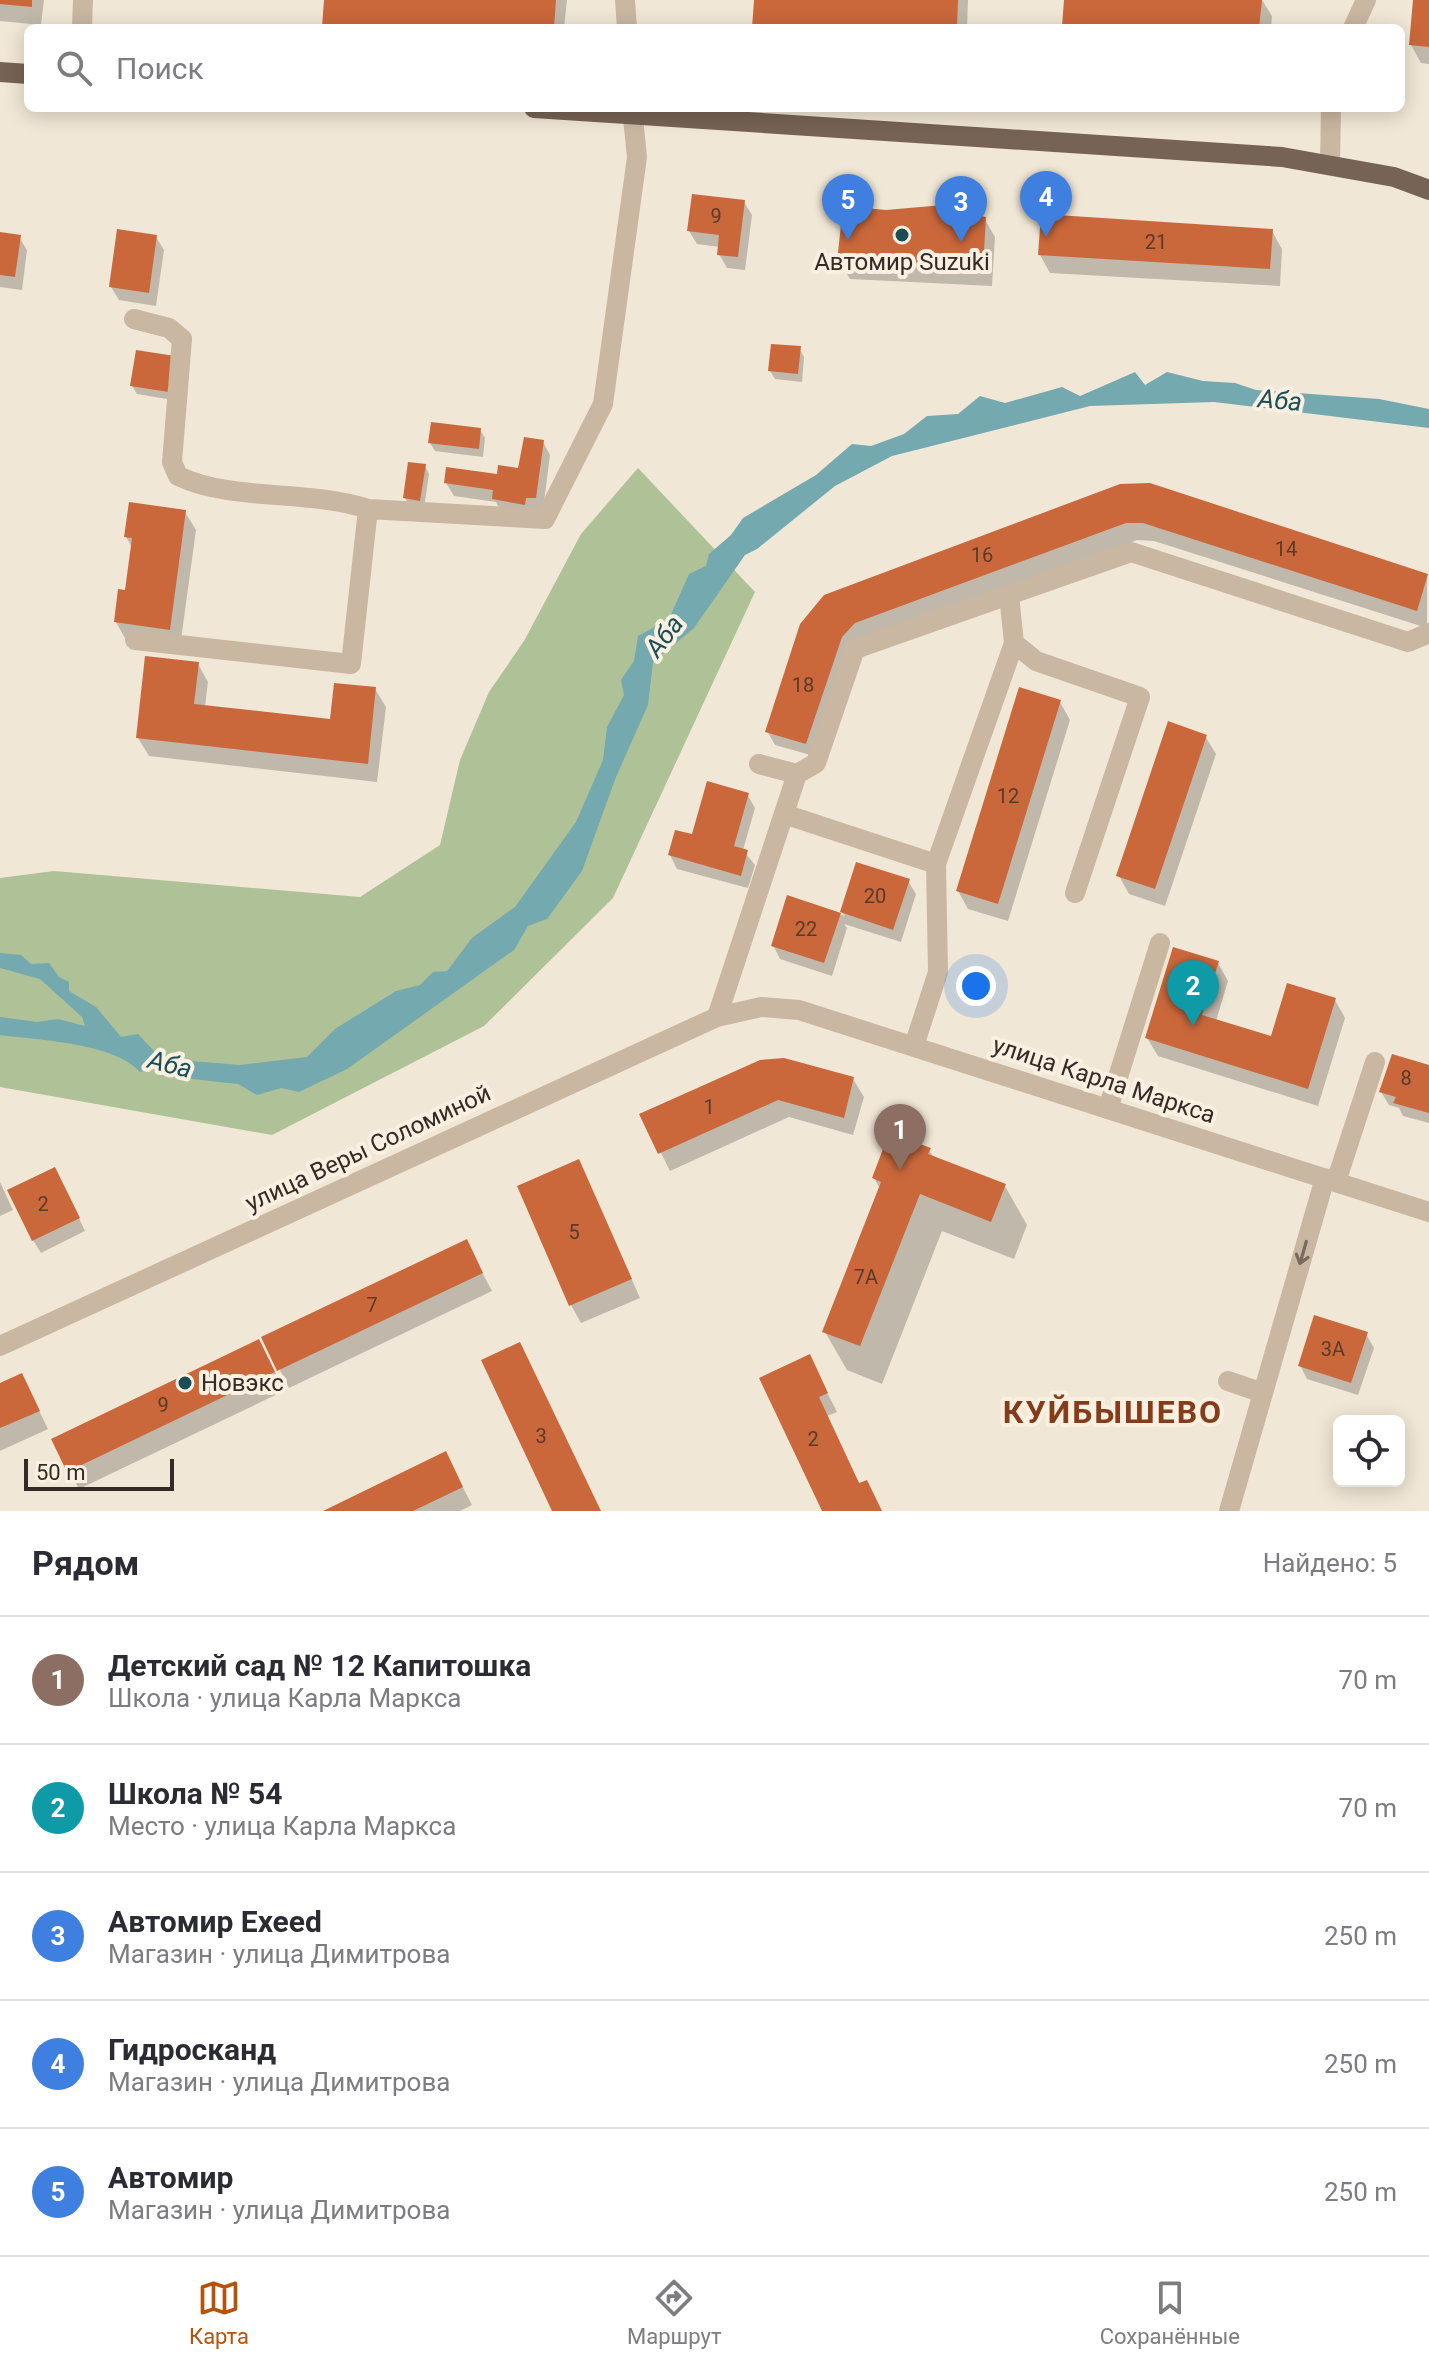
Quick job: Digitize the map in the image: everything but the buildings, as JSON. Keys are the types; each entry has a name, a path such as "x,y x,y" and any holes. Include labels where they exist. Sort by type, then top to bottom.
{"main road":[{"path":"0,72 24,74"},
{"path":"647,112 1282,157 1394,177 1429,190"}],"street":[{"path":"82,24 83,0"},
{"path":"625,0 627,24"},
{"path":"1355,24 1366,0"},
{"path":"134,319 169,328 182,339 172,462 178,476 214,486 339,500 368,509 545,519 603,404 637,157 633,112"},
{"path":"1330,164 1331,112"},
{"path":"135,640 351,664 368,509"},
{"path":"717,1017 797,774 816,763 855,649 1131,552 1408,642 1429,633"},
{"path":"914,1046 938,972 936,864 1014,643 1009,595"},
{"path":"1014,643 1036,661 1140,697 1075,893"},
{"path":"759,764 797,774"},
{"path":"784,814 936,864"},
{"path":"1108,1109 1160,943"},
{"name":"улица Веры Соломиной","path":"0,1346 717,1017 761,1007"},
{"name":"улица Карла Маркса","path":"761,1007 799,1010 1429,1212"},
{"path":"1229,1511 1331,1180 1375,1062"},
{"path":"1228,1381 1263,1393"}],"green space":[{"path":"638,468 755,592 613,898 484,1026 272,1135 0,1087 0,878 54,871 360,897 440,845 460,760 489,692 524,641 581,534"}],"water":[{"name":"Аба","path":"1135,372 1145,385 1167,372 1203,381 1235,383 1256,390 1379,399 1429,409 1429,428 1214,402 1090,406 892,456 835,486 757,549 745,555 694,628 653,662 648,705 616,777 582,871 547,919 528,926 514,950 347,1069 299,1092 281,1088 257,1095 238,1084 165,1076 156,1067 140,1072 113,1055 75,1044 0,1035 0,1017 37,1022 58,1019 85,1026 82,1017 40,979 0,968 0,953 21,955 31,964 49,963 59,977 69,982 69,991 96,1007 121,1037 138,1034 155,1052 191,1061 240,1065 307,1057 335,1029 396,991 420,985 433,972 447,971 472,938 515,907 576,822 603,760 607,727 624,695 621,680 634,661 638,636 669,619 689,574 706,566 709,554 731,535 743,518 816,475 852,444 871,446 904,434 927,416 958,414 980,396 1005,403 1062,387 1080,396"}],"place":[{"name":"Автомир Suzuki","path":"902,235"},
{"name":"Гидросканд","path":"1046,237"},
{"name":"Автомир","path":"848,240"},
{"name":"Автомир Exeed","path":"961,242"},
{"name":"Школа № 54","path":"1193,1026"},
{"name":"Детский сад № 12 Капитошка","path":"900,1170"},
{"name":"Новэкс","path":"185,1383"}],"district":[{"name":"КУЙБЫШЕВО","path":"1113,1412"}]}
